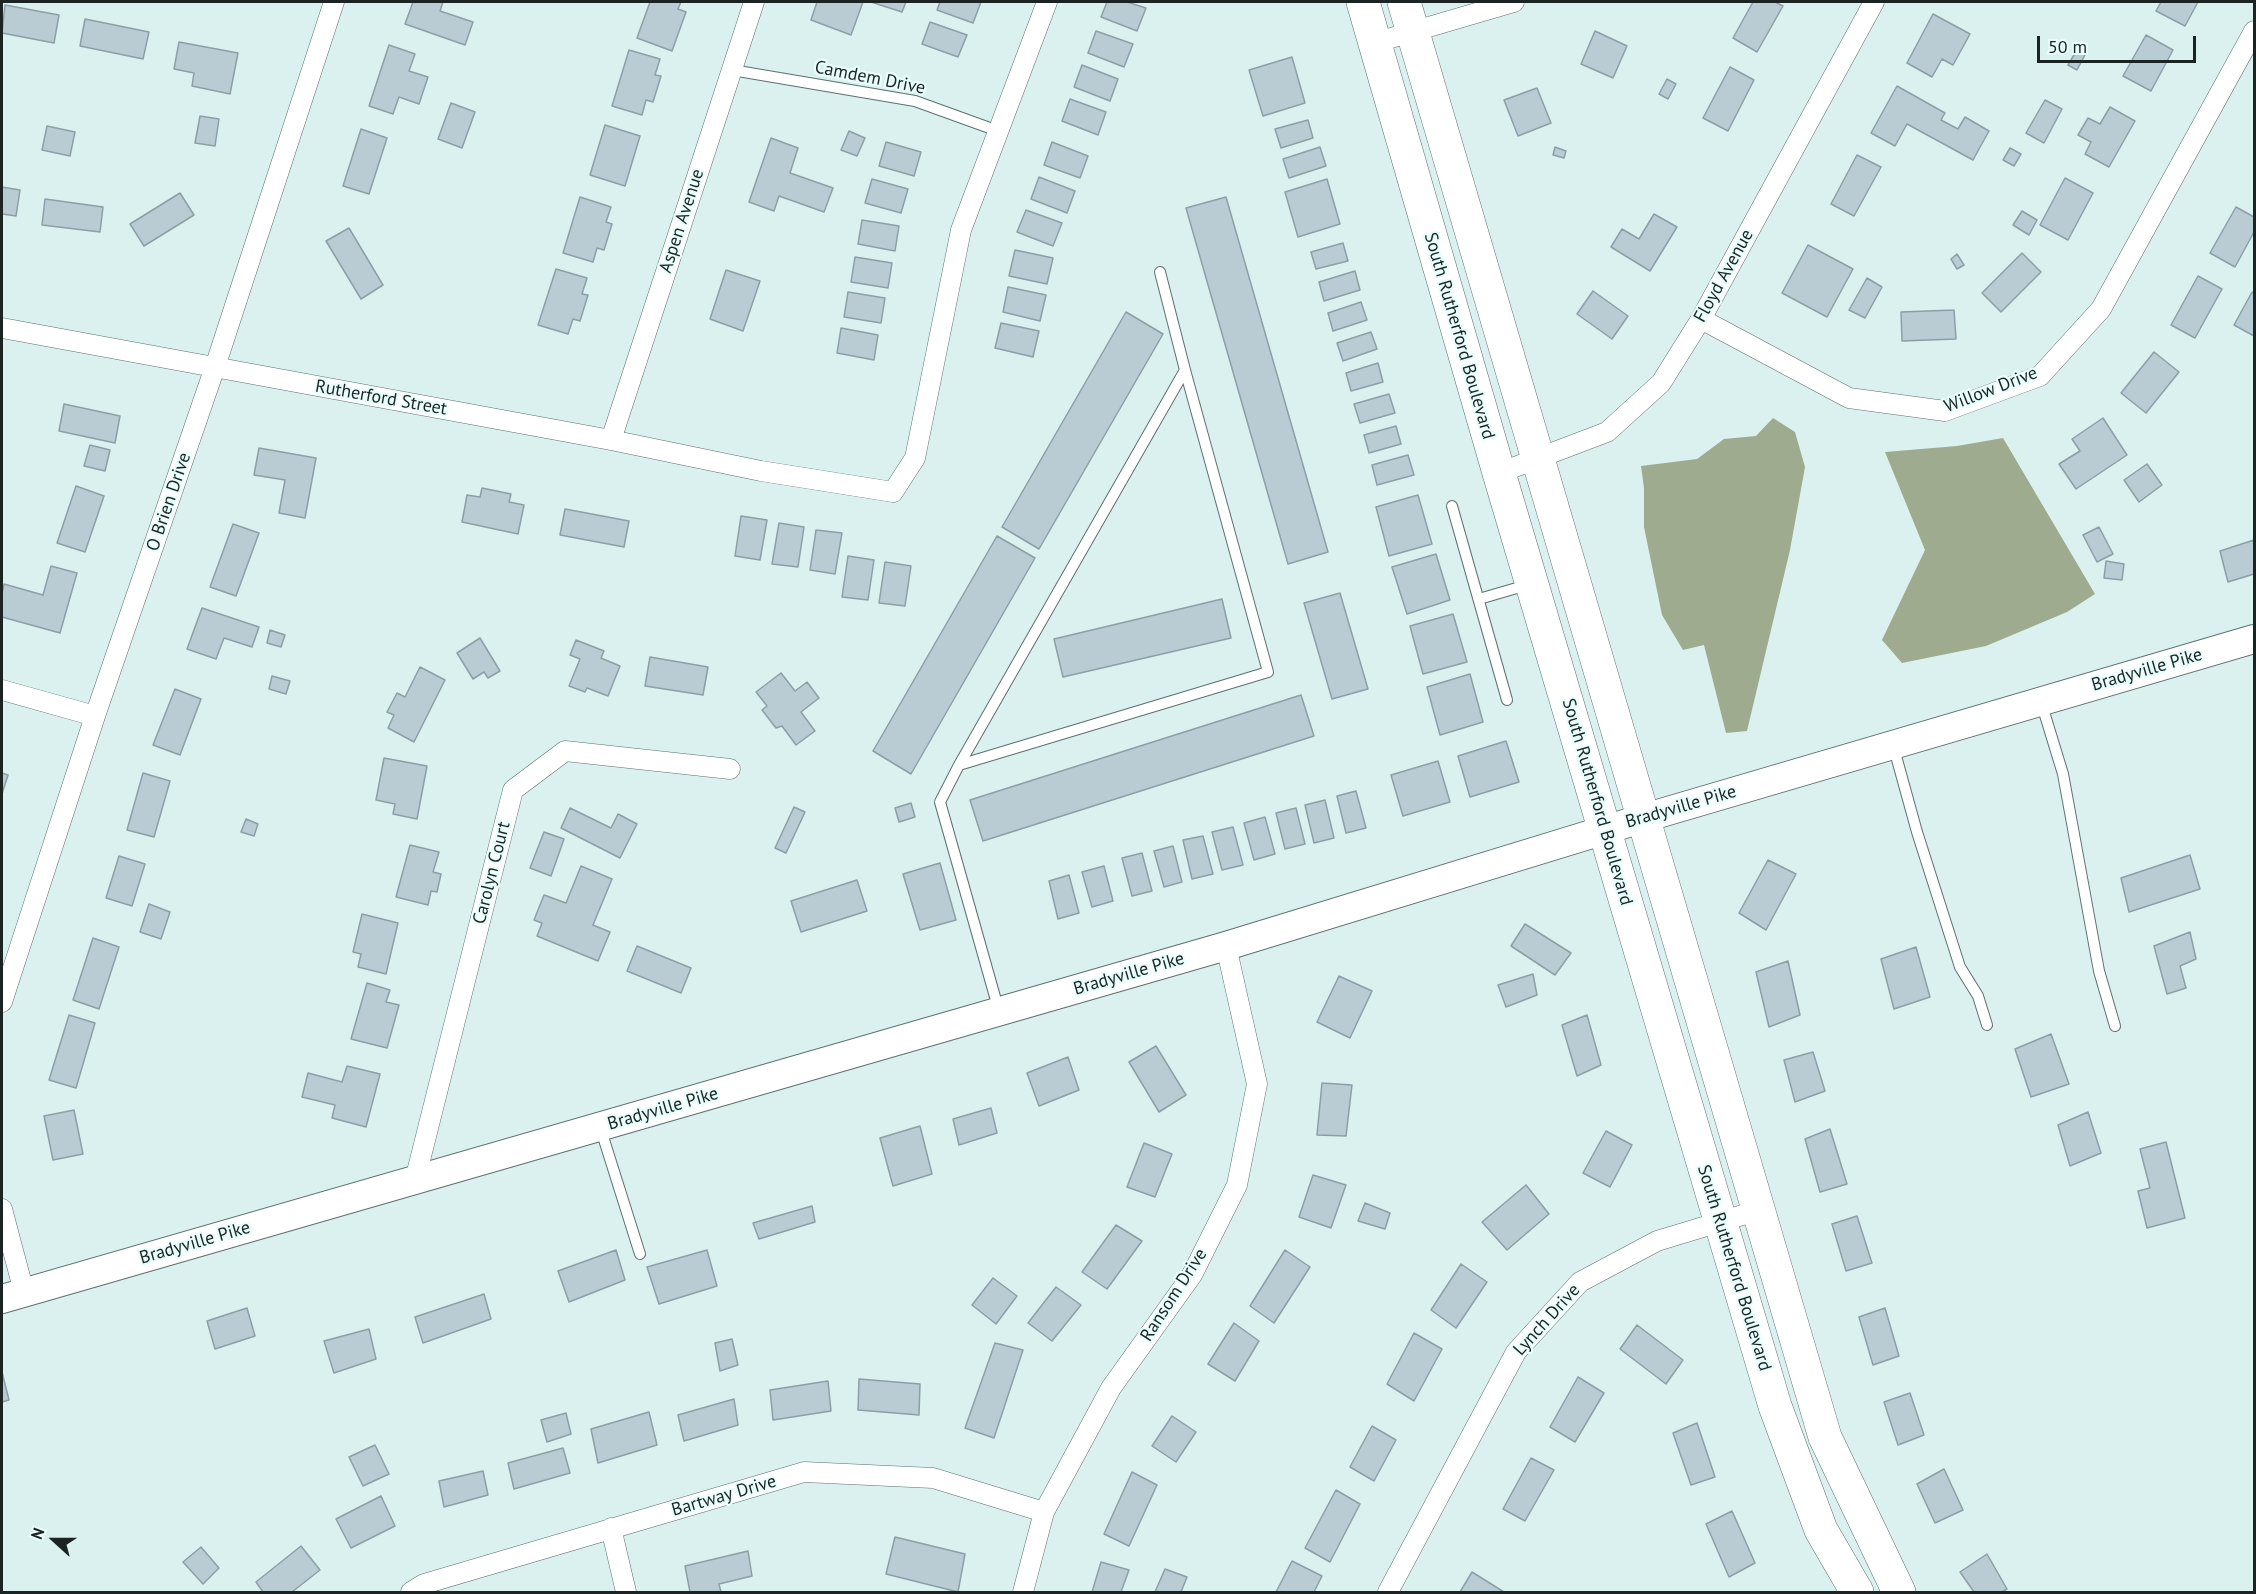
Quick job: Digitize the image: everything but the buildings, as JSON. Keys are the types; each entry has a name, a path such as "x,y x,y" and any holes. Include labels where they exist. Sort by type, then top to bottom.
{"highway":[{"name":"South Rutherford Boulevard","path":"1363,2 1498,473 1606,830 1775,1406 1821,1530 1857,1593"},
{"path":"1408,16 1825,1437 1899,1593"}],"main road":[{"name":"Bradyville Pike","path":"13,1295 1226,946 1644,818 2254,639"}],"street":[{"name":"O Brien Drive","path":"2,1002 95,716 215,367 332,2"},
{"name":"Aspen Avenue","path":"611,440 754,2"},
{"path":"998,131 1047,2"},
{"name":"Floyd Avenue","path":"1498,473 1607,432 1661,383 1701,319 1874,2"},
{"path":"1374,43 1408,16 1515,3"},
{"name":"Willow Drive","path":"1701,319 1849,398 1945,411 2040,376 2101,309 2254,31"},
{"name":"Rutherford Street","path":"2,328 611,440 760,471 893,492 915,458 961,230 998,131"},
{"path":"2,690 95,716"},
{"name":"Carolyn Court","path":"415,1180 513,790 565,750 730,769"},
{"name":"Ransom Drive","path":"1023,1593 1044,1512 1111,1388 1192,1275 1237,1185 1257,1084 1226,946"},
{"path":"2,1209 13,1295"},
{"name":"Lynch Drive","path":"1388,1593 1516,1352 1580,1282 1657,1241 1759,1210"},
{"name":"Bartway Drive","path":"411,1593 424,1584 804,1472 933,1478 1044,1512"},
{"path":"611,1528 626,1593"}],"lane":[{"name":"Camdem Drive","path":"732,70 915,101 998,131"},
{"path":"959,765 1268,672 1160,272"},
{"path":"999,1011 940,802 1185,370"},
{"path":"1452,506 1507,700"},
{"path":"1479,600 1532,583"},
{"path":"2041,702 2063,774 2099,971 2115,1026"},
{"path":"1893,745 1917,832 1960,967 1977,996 1987,1025"},
{"path":"600,1127 640,1254"}],"green space":[{"path":"1773,418 1795,432 1805,467 1790,550 1747,731 1726,733 1704,645 1683,650 1662,615 1644,527 1644,488 1641,466 1697,459 1724,439 1756,436"},
{"path":"2003,438 2095,594 2067,612 1986,646 1902,663 1882,640 1925,550 1885,452 1957,446"}]}
